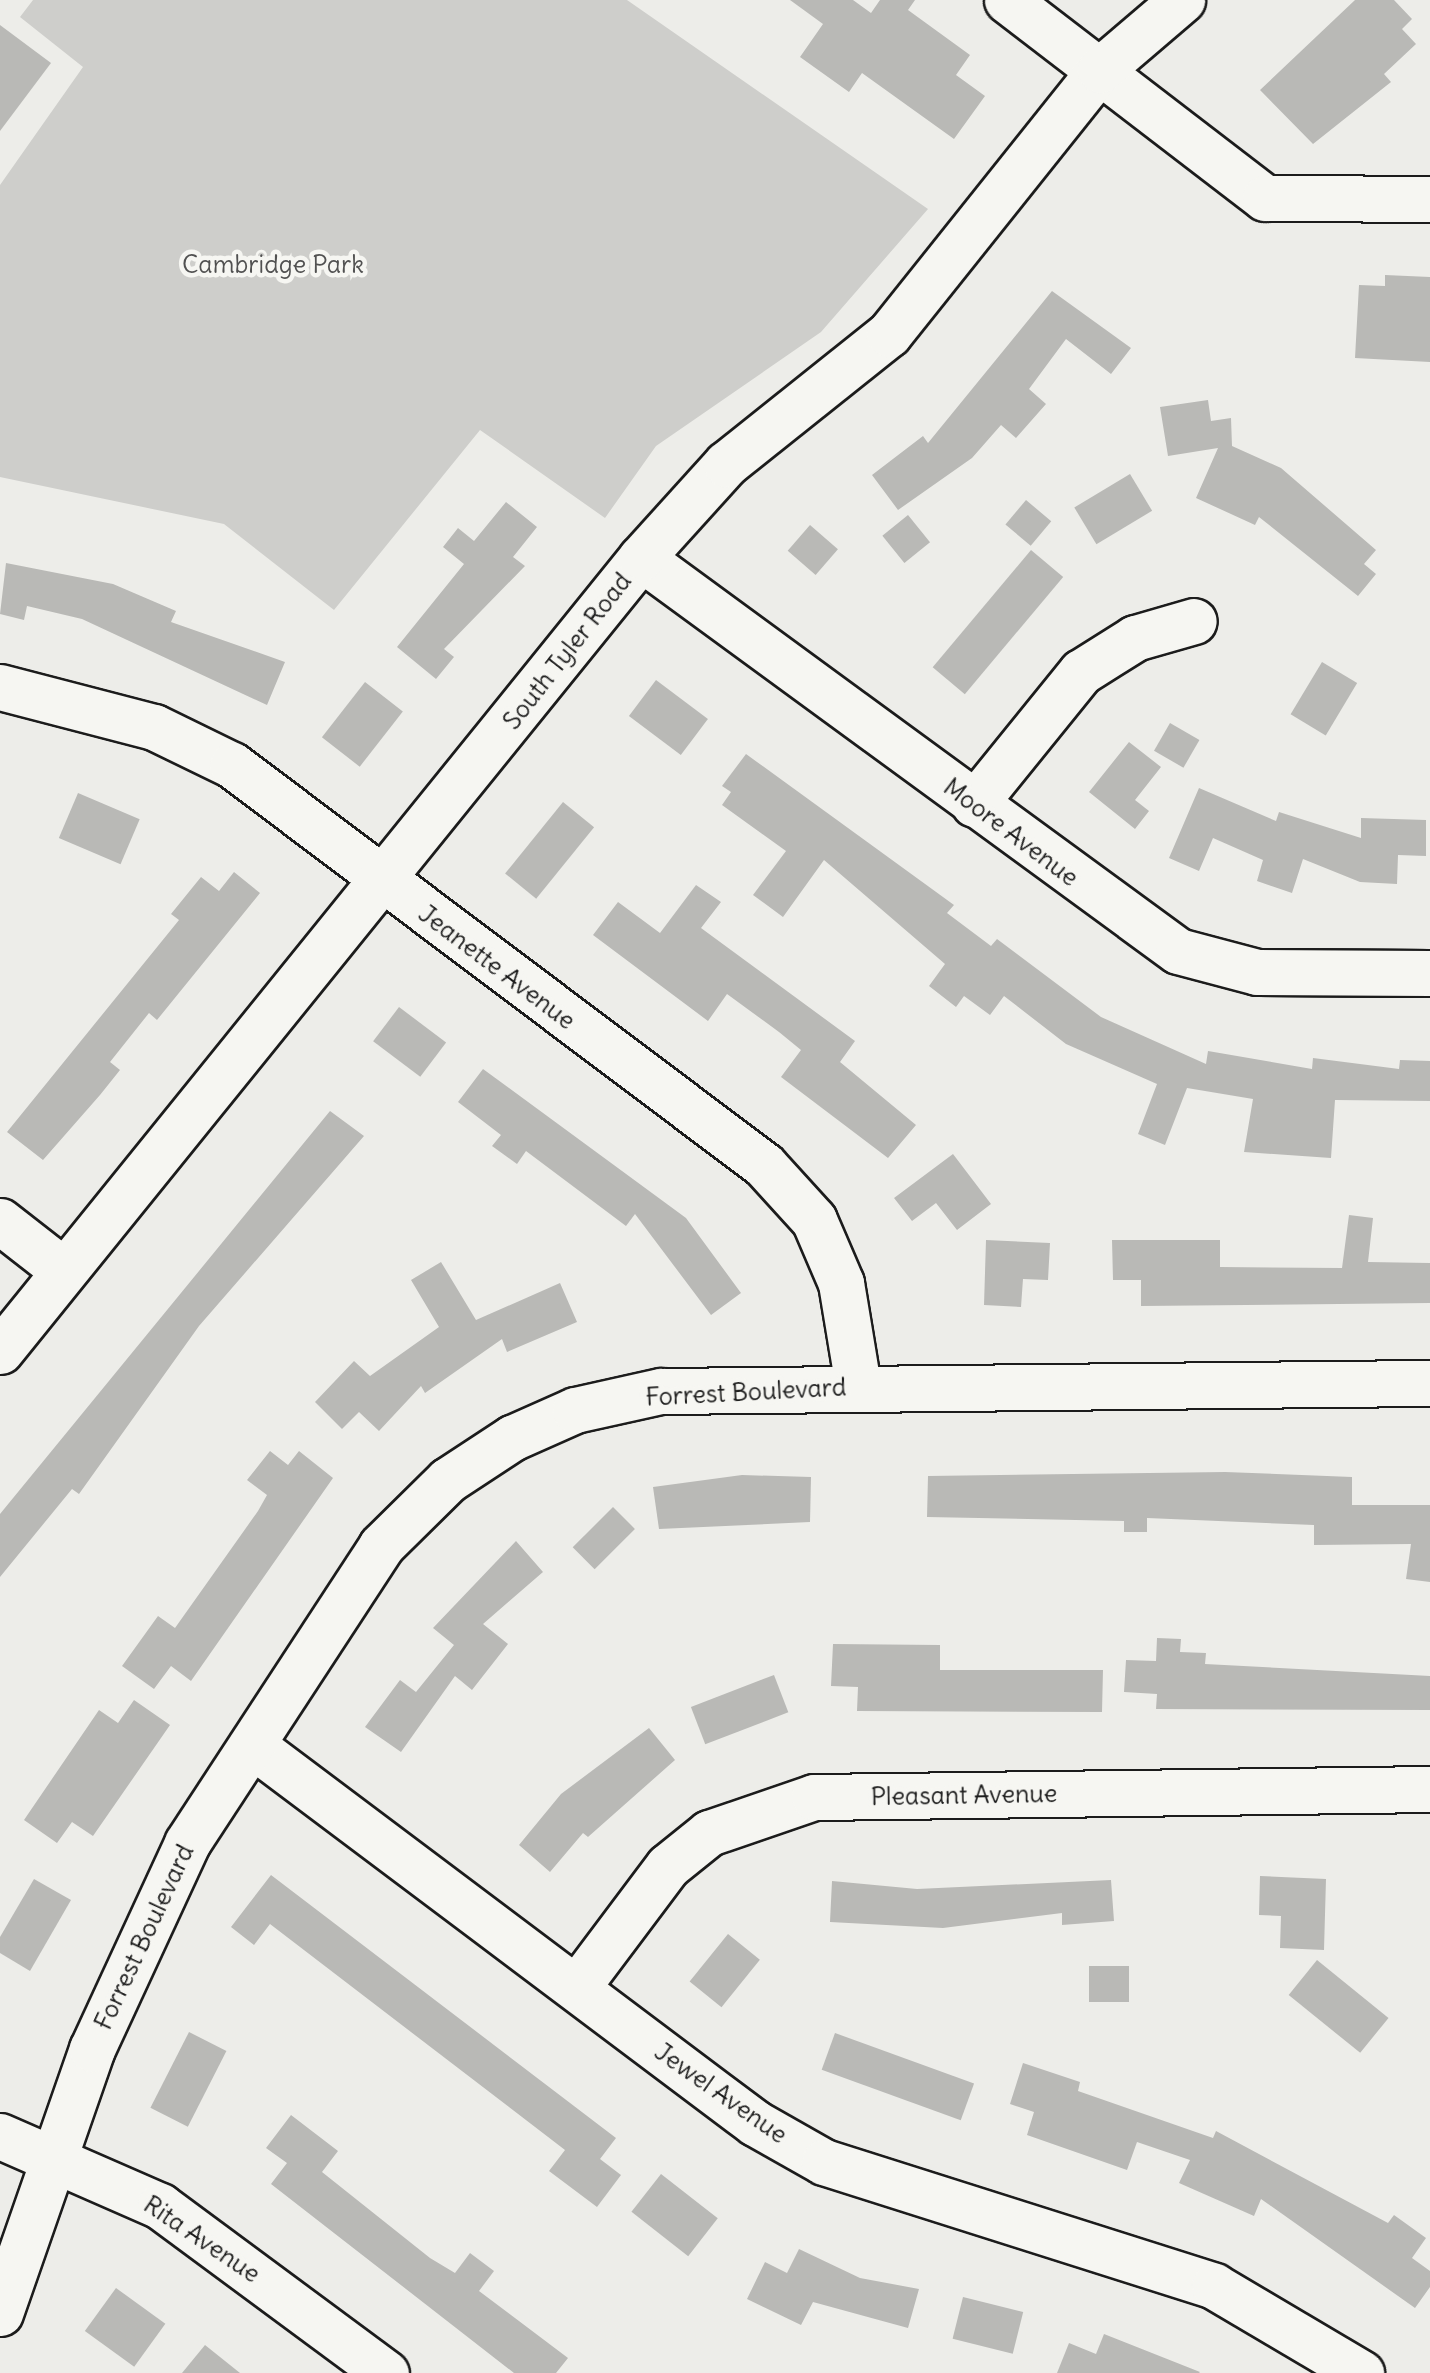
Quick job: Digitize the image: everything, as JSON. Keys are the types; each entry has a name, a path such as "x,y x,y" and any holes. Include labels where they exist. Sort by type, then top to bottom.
{"street":[{"path":"1007,0 1265,198 1430,198"},
{"name":"South Tyler Road","path":"0,1350 383,883 641,558 726,464 889,334 1100,70 1182,0"},
{"name":"Moore Avenue","path":"641,558 1178,951 1257,972 1430,974"},
{"path":"974,804 1081,672 1135,638 1194,621"},
{"name":"Jeanette Avenue","path":"0,687 154,727 232,765 383,883 764,1166 814,1220 841,1283 858,1386"},
{"path":"0,1221 63,1270"},
{"name":"Forrest Boulevard","path":"0,2313 52,2153 134,1951 187,1843 381,1546 448,1480 512,1438 575,1410 661,1392 858,1386 1430,1382"},
{"name":"Jewel Avenue","path":"252,1745 755,2123 824,2162 1214,2286 1362,2373"},
{"name":"Pleasant Avenue","path":"577,1988 668,1866 709,1833 797,1801 1430,1790"},
{"name":"Rita Avenue","path":"0,2136 52,2153 160,2206 386,2373"}],"green space":[{"name":"Cambridge Park","path":"33,0 627,0 928,209 821,332 656,446 605,518 480,430 334,610 224,524 0,477 0,185 83,67 20,17"}],"building":[{"path":"790,0 853,0 871,13 880,0 915,0 908,10 970,55 956,75 985,96 954,139 862,73 849,92 800,57 823,24"},
{"path":"1355,0 1394,0 1412,19 1402,29 1416,44 1384,74 1391,82 1313,144 1260,90"},
{"path":"0,25 51,63 0,131"},
{"path":"1385,275 1430,277 1430,362 1355,358 1359,285 1385,286"},
{"path":"1052,291 1131,348 1111,374 1066,339 1029,389 1046,404 1016,438 1001,425 972,458 898,510 872,475 923,436 928,443"},
{"path":"1208,400 1211,421 1231,418 1232,446 1281,468 1376,550 1364,564 1376,574 1358,596 1259,517 1255,525 1196,498 1218,448 1168,456 1160,407"},
{"path":"1130,474 1152,511 1096,544 1074,507"},
{"path":"1026,500 1051,521 1031,546 1005,525"},
{"path":"506,502 537,527 513,557 525,566 444,649 454,657 436,679 397,647 464,564 443,547 458,528 474,541"},
{"path":"908,515 930,542 904,563 882,536"},
{"path":"810,525 838,549 816,575 788,551"},
{"path":"1031,550 1063,577 965,694 933,667"},
{"path":"6,563 113,584 176,611 171,622 285,662 267,705 82,619 27,606 24,620 0,614"},
{"path":"1322,662 1357,683 1326,735 1291,714"},
{"path":"656,680 708,719 681,755 629,716"},
{"path":"365,682 403,712 360,767 322,737"},
{"path":"1170,723 1199,740 1183,768 1154,751"},
{"path":"1129,742 1161,767 1135,800 1149,811 1135,829 1089,792"},
{"path":"746,754 954,905 947,913 991,946 997,939 1101,1017 1206,1064 1208,1051 1312,1069 1313,1058 1399,1069 1400,1060 1430,1061 1430,1101 1335,1100 1331,1158 1244,1152 1253,1099 1187,1088 1165,1145 1138,1134 1157,1084 1066,1044 1004,996 990,1015 964,996 956,1007 929,986 945,964 824,860 783,917 753,895 786,851 722,805 731,792 722,786"},
{"path":"1199,788 1276,821 1279,812 1361,838 1361,818 1426,820 1426,856 1398,855 1397,884 1360,882 1303,859 1292,893 1257,881 1263,860 1213,838 1199,871 1169,858"},
{"path":"78,793 140,819 121,864 59,838"},
{"path":"563,802 594,827 536,899 505,873"},
{"path":"234,872 260,893 157,1020 149,1013 110,1062 120,1070 43,1160 7,1132 179,920 171,914 201,877 219,891"},
{"path":"696,885 721,902 701,928 855,1041 840,1062 916,1125 888,1158 781,1077 801,1050 779,1032 727,994 708,1021 593,935 618,902 660,933"},
{"path":"399,1007 446,1043 420,1077 373,1041"},
{"path":"483,1069 686,1218 741,1293 711,1315 635,1214 626,1226 526,1151 517,1164 492,1146 501,1135 458,1102"},
{"path":"330,1111 364,1136 199,1326 79,1494 72,1489 0,1577 0,1514"},
{"path":"953,1154 991,1204 957,1230 936,1203 912,1221 894,1198"},
{"path":"1349,1215 1373,1218 1368,1262 1430,1263 1430,1303 1141,1306 1141,1280 1113,1280 1112,1240 1220,1240 1220,1267 1342,1268"},
{"path":"986,1240 1050,1243 1048,1280 1023,1279 1021,1307 984,1305"},
{"path":"441,1262 476,1320 560,1283 577,1322 507,1352 502,1339 425,1393 421,1386 379,1431 359,1412 342,1429 315,1402 354,1361 370,1376 439,1327 411,1280"},
{"path":"270,1451 288,1465 299,1451 333,1478 191,1681 171,1666 154,1689 122,1666 158,1616 175,1628 258,1511 267,1495 247,1480"},
{"path":"1225,1472 1352,1477 1352,1505 1430,1505 1430,1582 1406,1579 1411,1544 1314,1545 1314,1525 1147,1518 1147,1532 1124,1532 1124,1521 927,1517 928,1476"},
{"path":"742,1475 811,1477 810,1522 659,1529 653,1487"},
{"path":"613,1507 635,1529 595,1569 573,1547"},
{"path":"516,1541 543,1572 483,1624 508,1644 472,1690 455,1676 401,1752 365,1727 400,1680 416,1692 454,1645 433,1628"},
{"path":"1157,1638 1181,1639 1180,1652 1206,1653 1205,1664 1430,1676 1430,1710 1156,1709 1157,1694 1124,1692 1126,1660 1156,1661"},
{"path":"833,1644 940,1645 940,1670 1103,1670 1102,1712 857,1711 858,1687 831,1686"},
{"path":"774,1675 788,1712 705,1744 691,1707"},
{"path":"134,1700 170,1725 93,1836 72,1822 57,1843 24,1820 99,1710 118,1723"},
{"path":"649,1728 675,1760 588,1837 583,1833 550,1872 519,1845 561,1794"},
{"path":"271,1875 616,2138 600,2159 621,2175 597,2207 549,2171 565,2150 270,1924 254,1945 231,1927"},
{"path":"1260,1876 1326,1879 1324,1950 1280,1948 1281,1916 1259,1915"},
{"path":"34,1879 71,1900 30,1971 0,1953 0,1937"},
{"path":"1111,1880 1114,1921 1062,1925 1062,1913 943,1928 830,1922 832,1881 917,1889"},
{"path":"728,1934 760,1960 721,2007 690,1981"},
{"path":"1317,1960 1388,2018 1360,2053 1289,1995"},
{"path":"1089,1966 1129,1966 1129,2002 1089,2002"},
{"path":"189,2032 226,2051 188,2127 150,2108"},
{"path":"835,2033 974,2084 961,2120 822,2070"},
{"path":"1023,2063 1080,2082 1078,2091 1213,2138 1216,2131 1388,2223 1394,2215 1426,2238 1412,2258 1430,2271 1430,2287 1415,2308 1261,2199 1254,2216 1179,2183 1190,2160 1137,2142 1127,2170 1027,2135 1034,2112 1010,2104"},
{"path":"291,2115 338,2151 322,2172 430,2258 455,2273 470,2253 494,2271 479,2291 568,2358 556,2373 514,2373 271,2184 287,2163 266,2148"},
{"path":"661,2174 718,2218 688,2256 631,2212"},
{"path":"799,2249 860,2278 919,2289 908,2328 813,2302 801,2325 747,2299 765,2262 787,2273"},
{"path":"116,2288 165,2324 134,2367 85,2331"},
{"path":"963,2297 1023,2312 1013,2354 953,2339"},
{"path":"1104,2334 1200,2372 1057,2373 1069,2343 1096,2354"},
{"path":"205,2345 240,2373 182,2373"}]}
